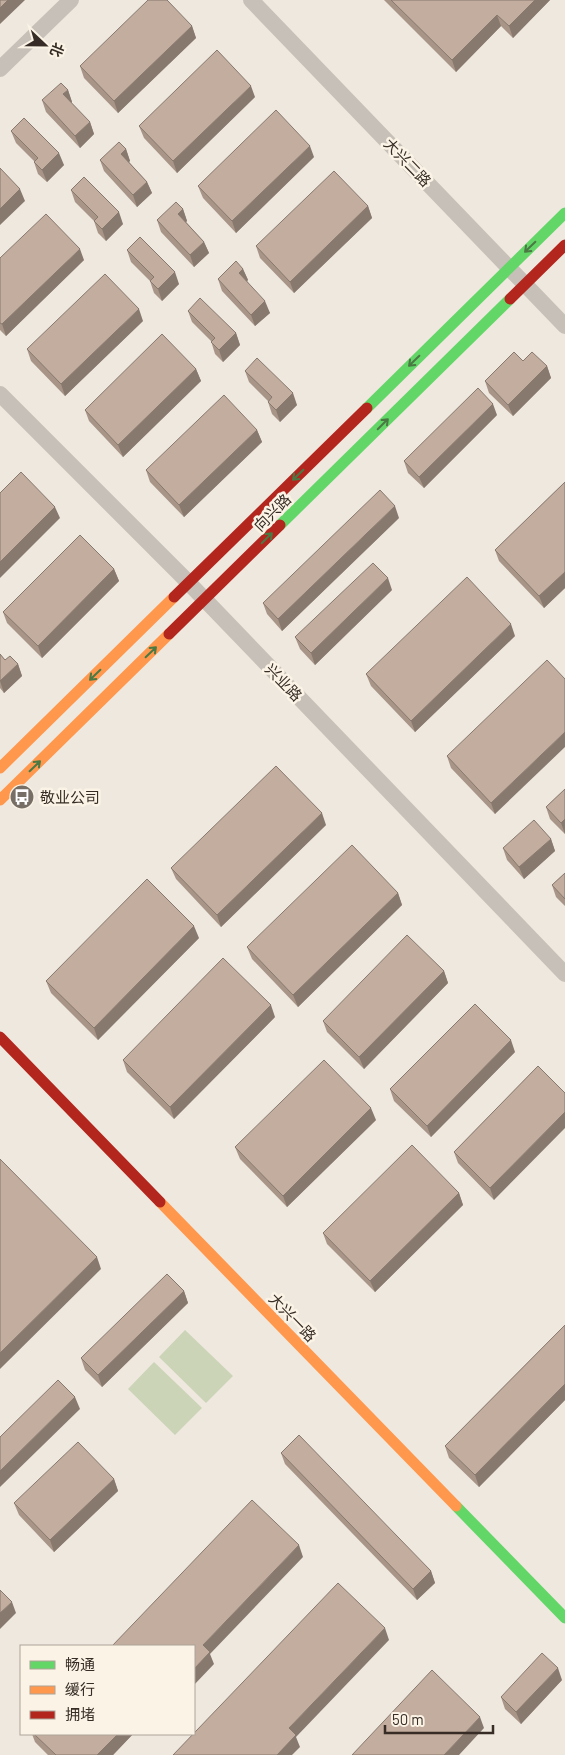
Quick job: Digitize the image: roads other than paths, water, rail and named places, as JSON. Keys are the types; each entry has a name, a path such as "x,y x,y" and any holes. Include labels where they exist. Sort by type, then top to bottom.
{"street":[{"path":"0,69 71,0"},
{"name":"大兴二路","path":"251,0 565,326"},
{"name":"向兴路","path":"0,768 565,213"},
{"name":"向兴路","path":"0,800 565,245"},
{"name":"兴业路","path":"0,394 188,583 565,974"},
{"name":"大兴一路","path":"0,1037 565,1618"}],"place":[{"name":"敬业公司","path":"22,797"}]}
